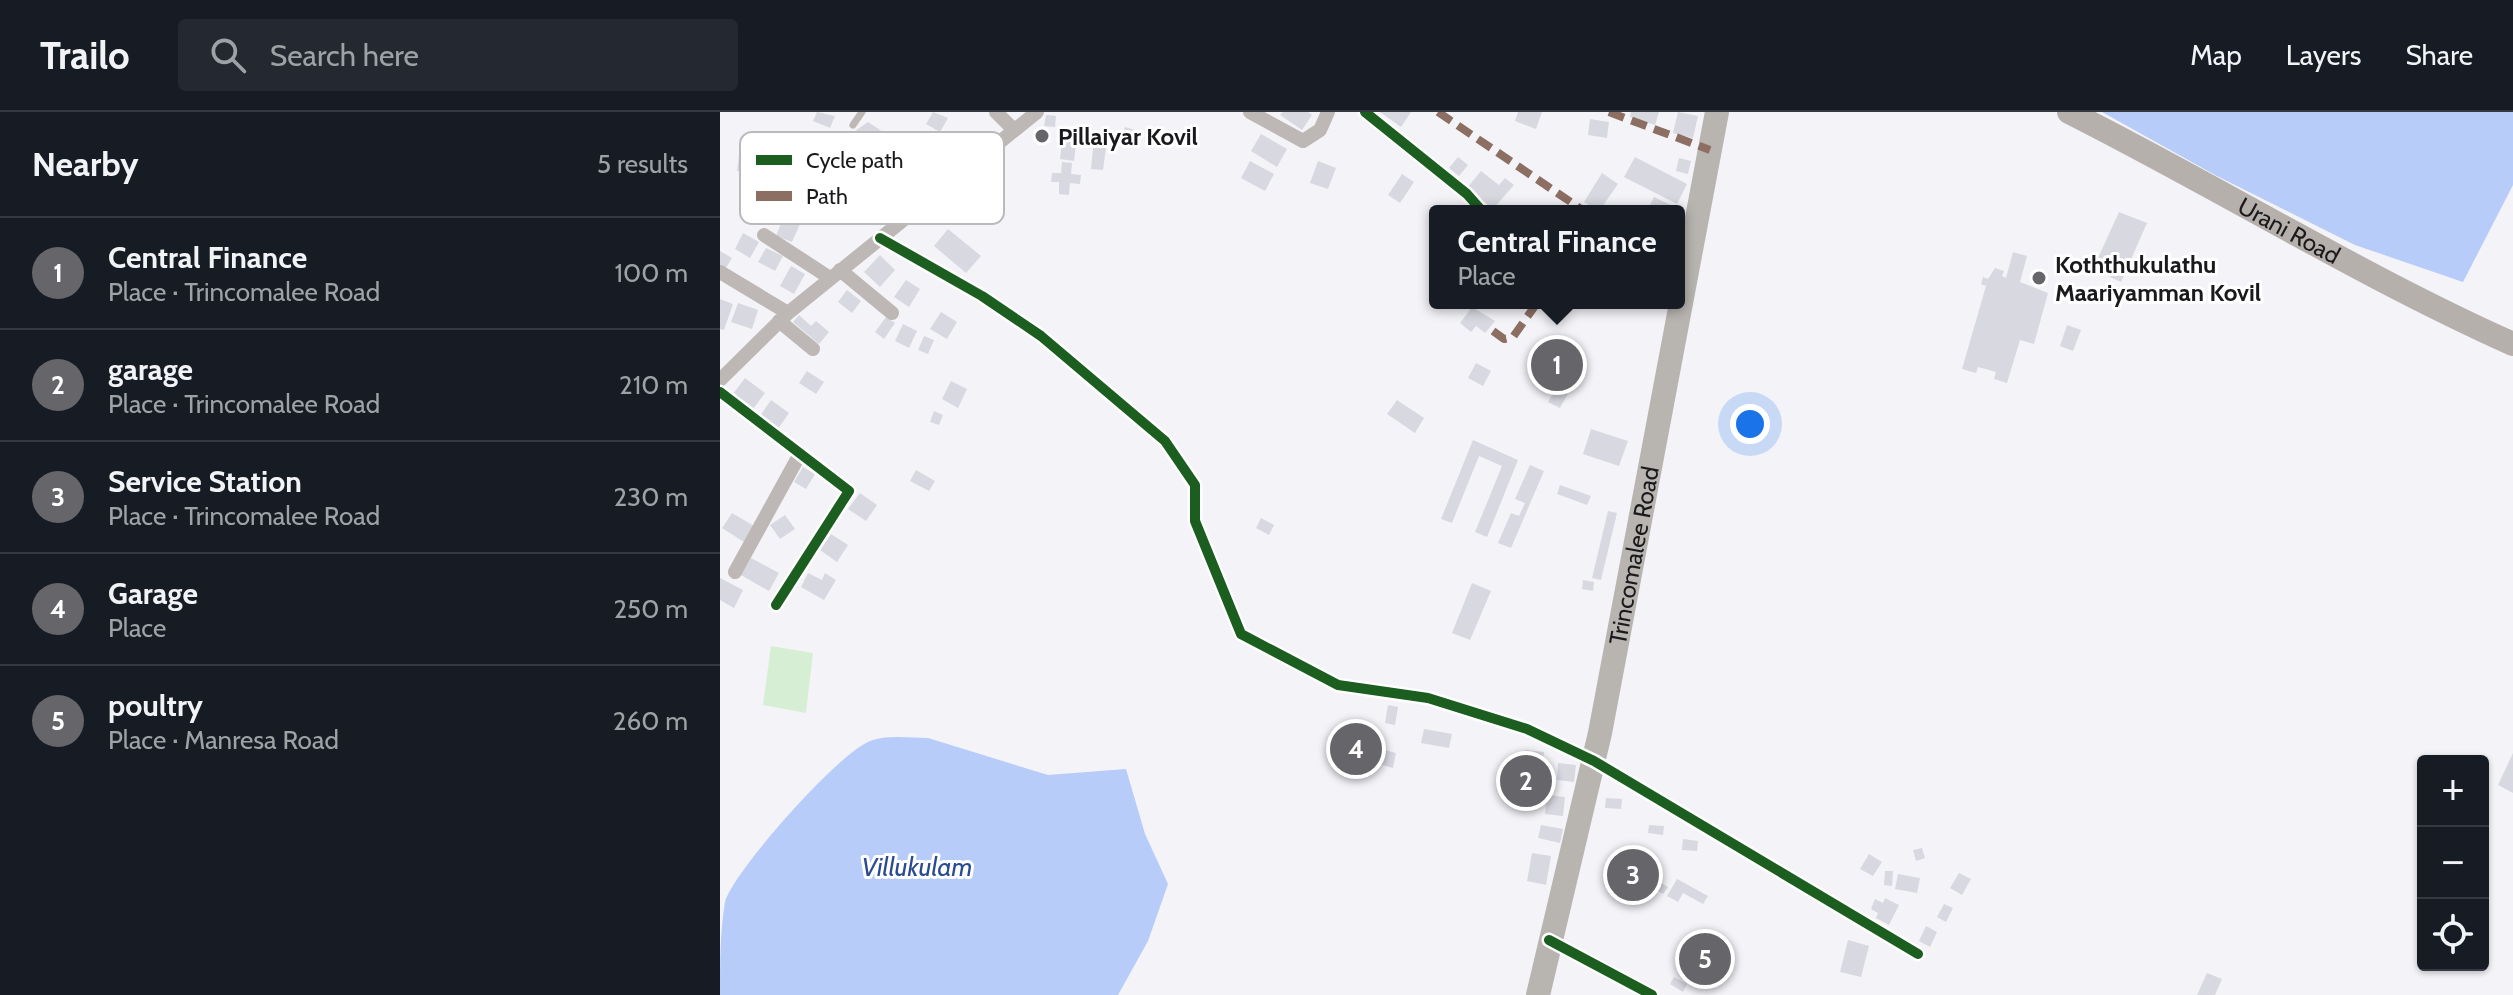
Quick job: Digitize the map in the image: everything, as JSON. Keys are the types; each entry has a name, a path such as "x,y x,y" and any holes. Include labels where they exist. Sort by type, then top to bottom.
{"highway":[{"name":"Trincomalee Road","path":"1685,256 1717,112"},
{"name":"Trincomalee Road","path":"1538,995 1594,761 1675,309"}],"main road":[{"name":"Urani Road","path":"2069,112 2198,177 2442,312 2513,344"}],"street":[{"path":"996,112 1013,129"},
{"path":"1004,136 1037,112"},
{"path":"1250,112 1303,141 1320,130 1328,112"},
{"path":"1365,112 1477,205"},
{"path":"776,605 849,491 800,454 721,381 783,317 896,224"},
{"path":"764,235 835,274 892,313"},
{"path":"880,238 982,296 1041,336 1165,441 1195,485 1195,521 1241,634 1338,685 1428,698 1527,729 1594,761 1918,954"},
{"path":"720,272 783,317 813,349"},
{"path":"735,572 800,454"},
{"path":"1549,940 1652,995"}],"lane":[{"path":"853,125 862,112"}],"green space":[{"path":"771,646 813,653 806,713 763,705"}],"water":[{"path":"2102,112 2513,112 2513,185 2463,282 2355,245 2215,175"},
{"name":"Villukulam","path":"879,738 928,738 1048,775 1126,769 1145,834 1168,884 1148,941 1118,995 720,995 725,902 732,887 767,839 815,786 858,748"}],"building":[{"path":"817,112 835,116 830,128 813,121"},
{"path":"933,112 948,118 940,132 926,124"},
{"path":"1283,112 1308,112 1312,115 1302,130 1280,115"},
{"path":"1380,112 1411,112 1401,127"},
{"path":"1518,112 1542,112 1536,129 1515,121"},
{"path":"1631,112 1659,112 1655,125 1630,117"},
{"path":"1678,112 1698,116 1693,138 1673,133"},
{"path":"1046,115 1056,116 1055,127 1044,126"},
{"path":"1590,119 1609,122 1607,138 1588,135"},
{"path":"868,122 883,132 856,132"},
{"path":"1125,127 1142,132 1137,146 1121,141"},
{"name":"Pillaiyar Kovil","path":"1036,131 1048,132 1047,141 1035,140"},
{"path":"1063,133 1077,135 1074,161 1060,159"},
{"path":"1261,134 1287,149 1277,167 1251,151"},
{"path":"1094,138 1107,140 1103,170 1091,169"},
{"path":"1458,157 1468,165 1459,176 1449,168"},
{"path":"1635,157 1687,184 1677,204 1624,177"},
{"path":"1679,158 1691,161 1688,174 1676,171"},
{"path":"1250,161 1274,174 1265,191 1241,178"},
{"path":"1318,161 1336,168 1328,189 1310,183"},
{"path":"1062,162 1072,163 1071,174 1081,175 1080,184 1070,183 1069,195 1059,194 1059,182 1051,182 1052,173 1061,173"},
{"path":"1481,171 1499,185 1505,178 1514,185 1496,205 1488,205 1467,188"},
{"path":"1602,173 1618,184 1603,205 1584,202"},
{"path":"1402,174 1414,182 1400,203 1388,195"},
{"path":"1654,197 1671,205 1650,205"},
{"path":"2119,212 2147,223 2121,282 2093,269"},
{"path":"781,224 800,224 792,242 776,236"},
{"path":"948,229 981,256 966,273 934,246"},
{"path":"743,233 759,242 750,258 735,249"},
{"path":"766,248 783,256 775,271 758,262"},
{"path":"720,251 732,258 726,268 720,265"},
{"path":"2013,252 2027,256 2020,282 2048,293 2034,344 2020,340 2007,383 1994,379 1996,372 1978,367 1976,373 1962,369 1986,286 1981,284 1983,277 1988,279 1995,268 2004,271 2002,276 2006,278"},
{"path":"880,255 895,270 880,287 864,272"},
{"path":"791,266 805,274 794,294 780,286"},
{"path":"906,280 920,289 909,307 894,297"},
{"path":"847,290 861,301 852,313 838,302"},
{"path":"720,299 733,304 724,330 720,329"},
{"path":"738,303 758,310 752,329 731,322"},
{"path":"1470,309 1495,321 1485,333 1476,326 1471,332 1460,323"},
{"path":"941,312 957,322 947,339 930,329"},
{"path":"799,315 811,326 816,321 829,332 819,344 793,322"},
{"path":"886,317 895,323 884,339 875,332"},
{"path":"903,324 917,331 909,348 895,341"},
{"path":"2067,325 2081,330 2073,351 2060,346"},
{"path":"924,336 934,340 928,354 918,350"},
{"path":"1557,354 1567,359 1557,377 1547,372"},
{"path":"1476,363 1491,371 1483,386 1468,378"},
{"path":"807,371 824,382 816,394 799,383"},
{"path":"745,378 765,393 753,409 733,394"},
{"path":"951,381 967,389 958,408 942,399"},
{"path":"1558,384 1570,390 1560,408 1548,402"},
{"path":"771,400 789,413 778,429 760,416"},
{"path":"1397,400 1424,418 1415,433 1387,414"},
{"path":"934,411 943,415 939,425 930,422"},
{"path":"1591,429 1628,441 1619,466 1583,454"},
{"path":"1473,440 1518,460 1487,537 1475,532 1502,466 1479,456 1452,523 1441,519"},
{"path":"1530,465 1544,471 1511,548 1498,543 1511,513 1519,516 1525,503 1515,499"},
{"path":"803,467 815,474 806,489 794,482"},
{"path":"916,470 935,481 929,491 910,481"},
{"path":"1560,485 1591,496 1587,505 1557,494"},
{"path":"860,493 877,505 866,521 848,509"},
{"path":"1608,511 1617,513 1601,580 1592,578"},
{"path":"732,513 754,526 744,542 722,528"},
{"path":"785,515 795,529 780,539 770,525"},
{"path":"1261,518 1274,525 1269,535 1256,528"},
{"path":"831,534 848,545 837,562 820,550"},
{"path":"751,558 779,573 769,591 741,575"},
{"path":"808,573 822,580 825,573 836,580 824,600 801,587"},
{"path":"720,578 743,590 734,608 720,600"},
{"path":"1583,580 1594,582 1593,591 1582,589"},
{"path":"1472,583 1491,591 1470,640 1452,633"},
{"path":"1388,705 1398,707 1395,725 1385,723"},
{"path":"1424,729 1452,734 1449,748 1421,743"},
{"path":"1353,732 1372,742 1360,765 1341,755"},
{"path":"1381,749 1396,753 1393,768 1378,764"},
{"path":"1525,750 1544,752 1543,762 1524,760"},
{"path":"2513,753 2513,793 2498,785"},
{"path":"1558,763 1576,765 1574,782 1557,780"},
{"path":"1517,773 1537,775 1535,789 1516,787"},
{"path":"1547,795 1565,797 1563,816 1545,814"},
{"path":"1606,798 1622,799 1621,809 1605,808"},
{"path":"1541,825 1563,829 1560,843 1538,838"},
{"path":"1649,825 1664,826 1663,835 1648,833"},
{"path":"1683,839 1698,841 1697,851 1682,850"},
{"path":"1922,848 1925,858 1916,861 1913,850"},
{"path":"1532,853 1551,856 1546,885 1527,881"},
{"path":"1869,854 1882,862 1873,876 1860,869"},
{"path":"1626,860 1649,873 1640,890 1616,876"},
{"path":"1885,871 1893,871 1892,886 1884,885"},
{"path":"1959,873 1971,879 1962,895 1950,888"},
{"path":"1898,874 1920,878 1917,893 1895,889"},
{"path":"1652,878 1668,887 1663,894 1648,885"},
{"path":"1677,879 1708,896 1703,904 1683,893 1678,902 1667,896"},
{"path":"1885,898 1899,905 1889,925 1876,918 1878,913 1871,909 1875,899 1883,903"},
{"path":"1944,904 1953,908 1946,922 1937,917"},
{"path":"1926,926 1937,932 1930,947 1919,941"},
{"path":"1707,931 1726,942 1702,988 1683,977"},
{"path":"1848,940 1869,946 1861,977 1840,972"},
{"path":"2207,973 2222,979 2215,995 2197,995"},
{"path":"1674,977 1687,984 1683,992 1670,984"}],"marked path":[{"path":"1438,112 1575,205"},
{"path":"1609,112 1710,150"},
{"path":"1493,331 1504,339 1513,337 1533,309"}],"cycle path":[{"path":"1365,112 1477,205"},
{"path":"880,238 982,296 1041,336 1165,441 1195,485 1195,521 1241,634 1338,685 1428,698 1527,729 1594,761 1918,954"},
{"path":"720,392 849,491 776,605"},
{"path":"1549,940 1652,995"}],"place":[{"name":"Pillaiyar Kovil","path":"1042,136"},
{"name":"Koththukulathu Maariyamman Kovil","path":"2039,278"},
{"name":"Central Finance","path":"1557,365"},
{"name":"Garage","path":"1356,749"},
{"name":"garage","path":"1526,781"},
{"name":"Service Station","path":"1633,875"},
{"name":"poultry","path":"1705,959"}]}
